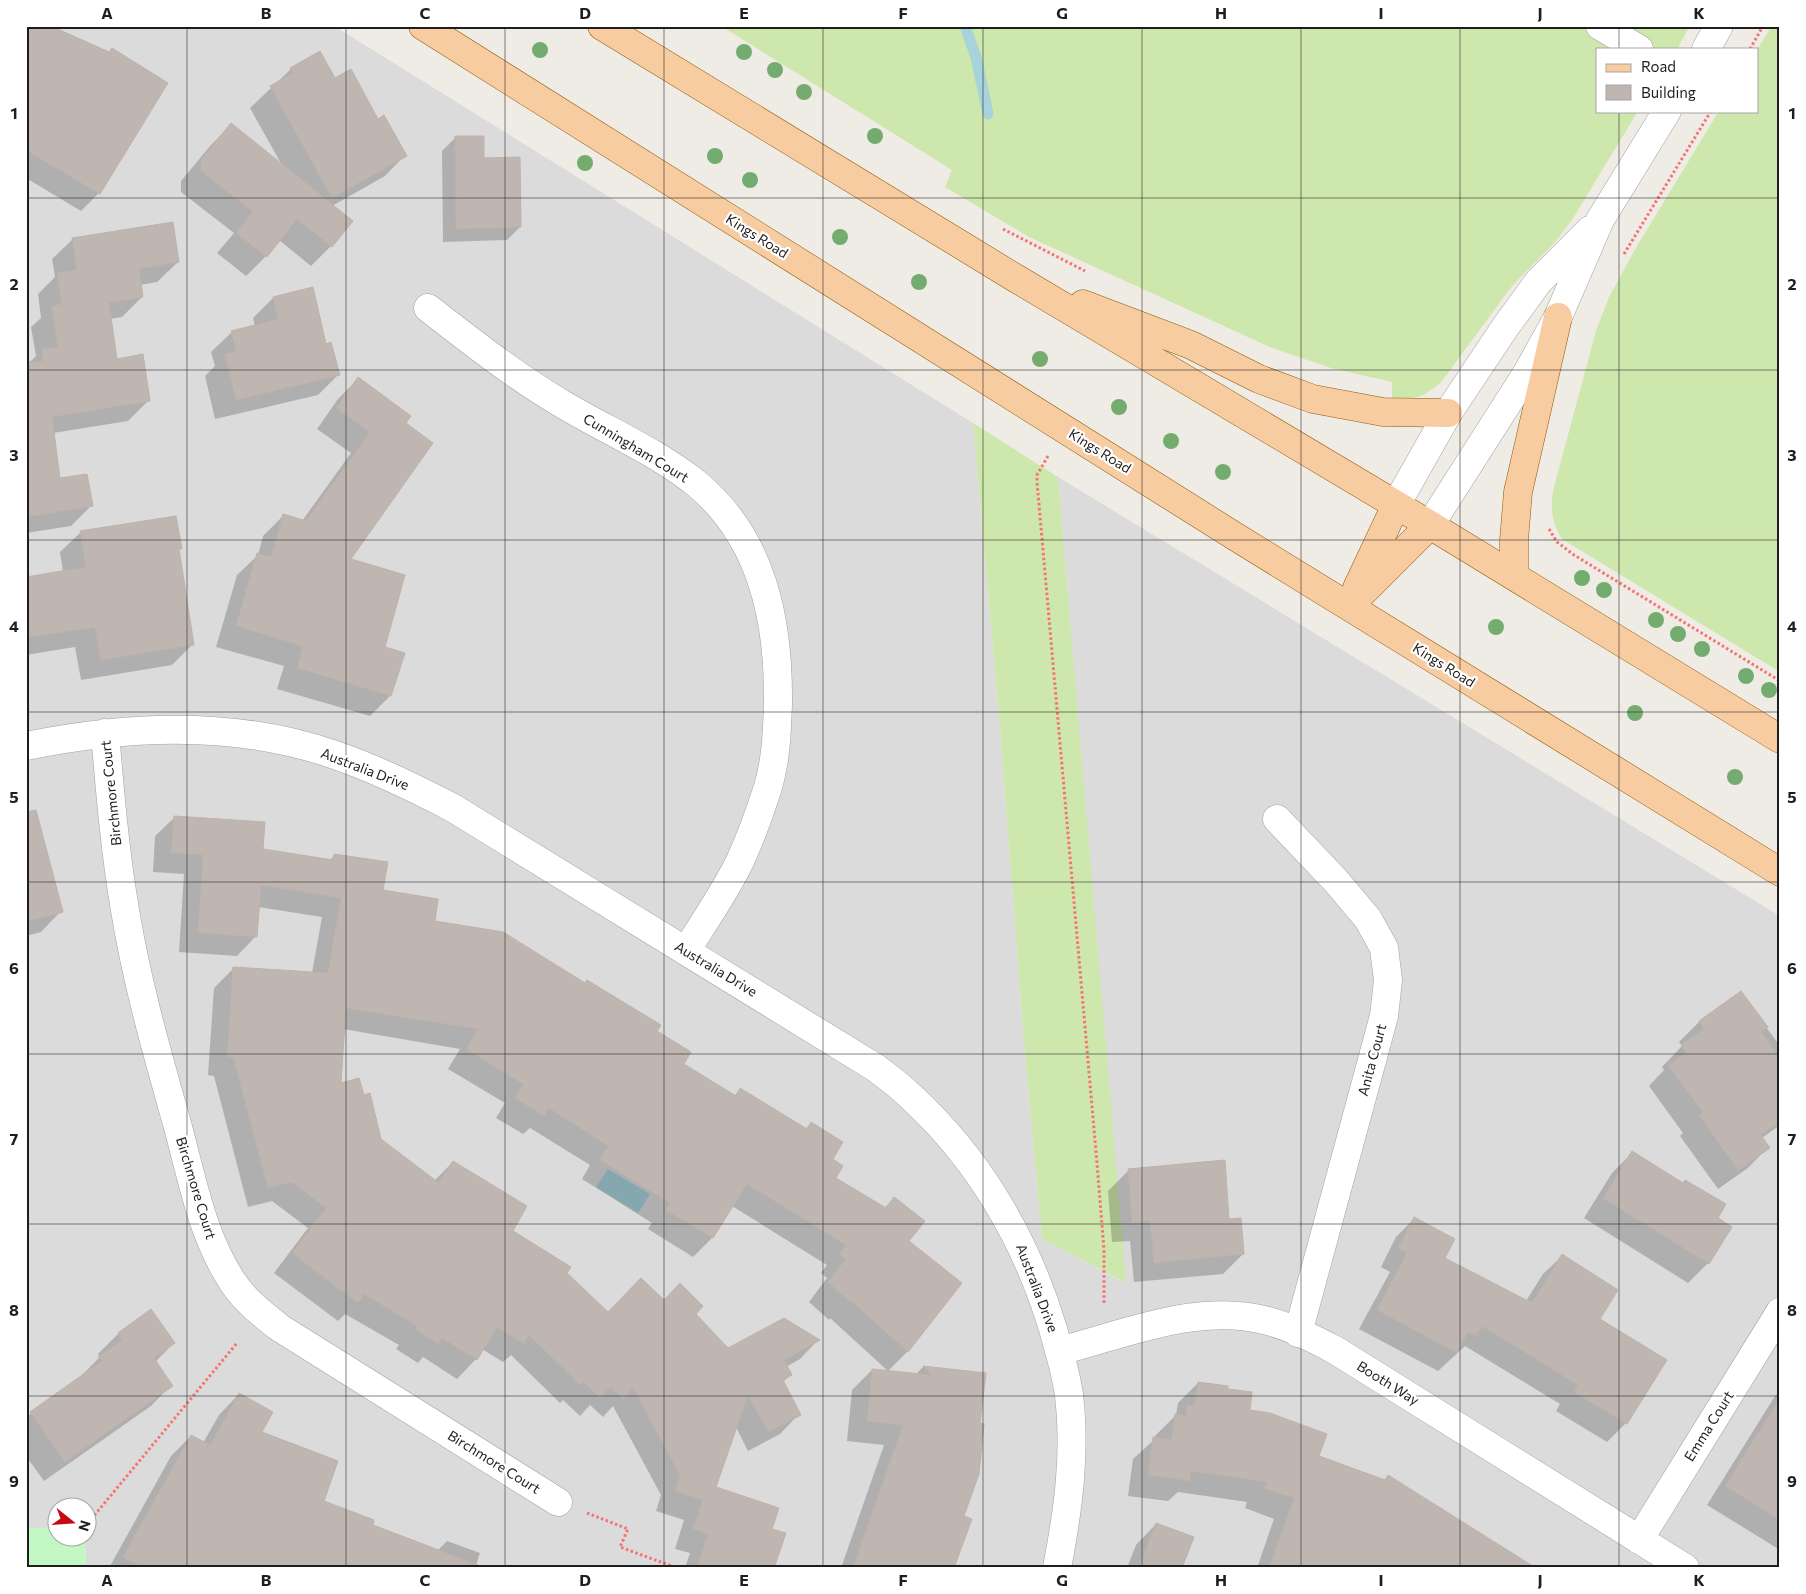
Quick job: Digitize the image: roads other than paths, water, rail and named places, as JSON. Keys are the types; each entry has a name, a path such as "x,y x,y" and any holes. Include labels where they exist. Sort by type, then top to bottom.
{"main road":[{"name":"Kings Road","path":"423,26 1228,532 1780,872"},
{"path":"602,26 1017,279 1430,525 1780,739"},
{"path":"1017,279 1191,345 1259,379 1313,399 1383,412 1448,413"},
{"path":"1514,576 1514,540 1518,492 1558,317"},
{"path":"1349,606 1396,505"},
{"path":"1349,606 1430,525"}],"street":[{"path":"1600,26 1637,48"},
{"path":"1707,48 1720,26"},
{"path":"1430,525 1527,373 1558,317 1600,220 1666,112"},
{"path":"1396,505 1448,413 1506,326 1539,281 1600,220"},
{"name":"Cunningham Court","path":"428,308 533,386 670,465 698,485 721,508 742,535 760,573 773,620 778,678 777,739 769,784 739,862 686,951"},
{"name":"Australia Drive","path":"26,746 105,733 194,729 244,733 333,754 400,781 453,808 876,1068 908,1094 941,1128 983,1179 1007,1218 1031,1265 1044,1300 1069,1394 1072,1435 1066,1525 1057,1568"},
{"name":"Birchmore Court","path":"105,733 123,900 138,977 199,1205 216,1253 232,1282 254,1307 280,1328 558,1502"},
{"name":"Anita Court","path":"1277,819 1336,881 1368,919 1384,948 1388,980 1384,1016 1298,1333"},
{"name":"Emma Court","path":"1639,1540 1780,1312"},
{"name":"Booth Way","path":"1059,1351 1149,1326 1193,1317 1224,1315 1270,1321 1335,1350 1685,1568"}],"water":[{"path":"608,1169 650,1194 638,1213 596,1187"}],"waterway":[{"path":"965,26 976,57 988,114"}]}
